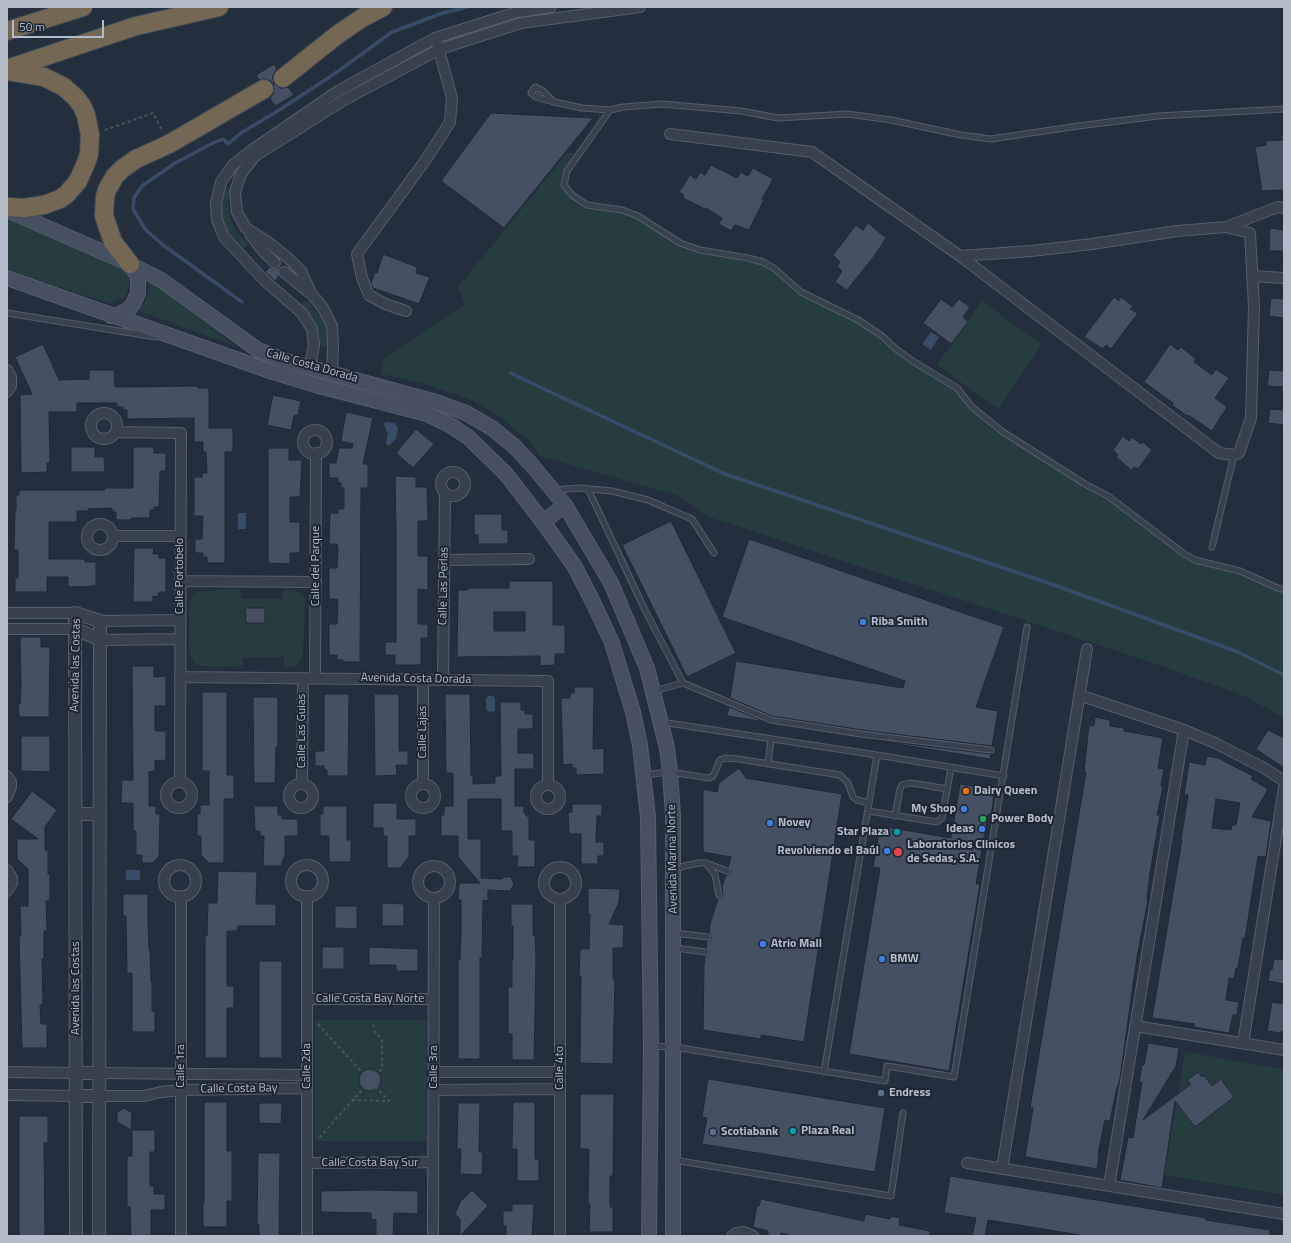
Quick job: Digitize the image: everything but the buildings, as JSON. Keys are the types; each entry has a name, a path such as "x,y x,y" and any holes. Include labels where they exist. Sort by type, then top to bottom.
{"highway":[{"path":"7,31 84,7"},
{"path":"7,70 136,26 219,7"},
{"path":"283,78 337,35 362,18 383,7"},
{"path":"7,70 44,77 64,87 82,106 86,115 90,135 89,154 86,163 78,181 67,194 60,199 44,205 24,208 7,207"},
{"path":"130,264 113,242 106,223 104,208 107,190 115,176 136,159 169,144 264,89"}],"main road":[{"name":"Calle Costa Dorada","path":"7,210 130,264 161,280 258,350 286,361 332,372 436,402 466,413 492,428 514,446 566,505"},
{"path":"111,316 118,315 128,309 133,304 138,293 138,281 130,264"},
{"name":"Calle Costa Dorada","path":"7,278 111,316 319,386 427,414 450,425 468,437 506,474 543,522"},
{"path":"543,522 566,505"},
{"name":"Avenida Marina Norte","path":"566,505 611,583 647,668 667,748 673,815 673,1236"},
{"name":"Avenida Marina Norte","path":"543,522 575,567 612,643 633,712 640,745 648,817 651,1046 649,1236"}],"street":[{"path":"310,367 314,345 312,329 302,313 264,280 224,237 217,220 216,203 221,182 233,165 247,154 338,91 435,38 517,12 551,7"},
{"path":"275,262 263,251 246,228 237,212 234,192 241,174 255,156 344,100 440,49 521,23 640,7"},
{"path":"406,311 385,304 369,295 362,278 357,254 427,158 450,122 452,98 440,49 435,38"},
{"path":"670,134 812,152 960,256 1219,453 1234,455 1239,453 1251,418 1254,306 1250,234 1226,227"},
{"path":"960,256 1039,250 1092,244 1177,231 1226,227 1278,207 1284,208"},
{"path":"246,228 268,242 293,262 301,271 313,296"},
{"path":"284,272 313,296 324,308 332,326 332,372"},
{"path":"1252,276 1284,278"},
{"path":"7,370 12,382 7,392"},
{"name":"Calle Portobelo","path":"116,432 181,433 180,782"},
{"name":"Calle del Parque","path":"315,678 316,453"},
{"name":"Calle Las Perlas","path":"443,680 445,493"},
{"path":"113,536 180,536"},
{"path":"445,560 529,559"},
{"path":"180,581 316,582"},
{"path":"7,613 75,613"},
{"name":"Avenida las Costas","path":"76,1236 75,613 100,621 101,640 100,1236"},
{"path":"100,621 180,620"},
{"path":"7,629 75,629 101,640 180,639"},
{"path":"1002,1169 1087,649"},
{"name":"Avenida Costa Dorada","path":"180,677 548,681 548,784"},
{"name":"Calle Las Guias","path":"302,678 302,784"},
{"name":"Calle Lajas","path":"423,679 423,784"},
{"path":"1079,695 1184,730 1215,743 1264,768 1284,781"},
{"path":"1109,1186 1184,730"},
{"path":"7,776 11,787 7,797"},
{"path":"1243,1043 1284,788"},
{"path":"75,814 100,814"},
{"path":"7,870 12,878 12,883 7,891"},
{"name":"Calle 1ra","path":"181,896 181,1236"},
{"name":"Calle 2da","path":"307,896 307,1236"},
{"name":"Calle 3ra","path":"433,1236 434,899"},
{"name":"Calle 4to","path":"560,899 560,1236"},
{"name":"Calle Costa Bay Norte","path":"307,999 434,999"},
{"path":"1135,1026 1284,1050"},
{"path":"7,1072 76,1074 100,1073"},
{"path":"434,1072 560,1072"},
{"name":"Calle Costa Bay","path":"100,1073 307,1075"},
{"name":"Calle Costa Bay","path":"100,1096 144,1096 161,1092 181,1090 307,1088"},
{"path":"434,1090 560,1089"},
{"path":"7,1095 100,1096"},
{"name":"Calle Costa Bay Sur","path":"307,1163 433,1162"},
{"path":"967,1163 1284,1214"},
{"path":"732,1236 736,1233 744,1232 754,1236"}],"lane":[{"path":"554,102 582,108 610,110 623,107 662,104 741,111 778,118 848,114 891,120 961,135 992,139 1158,116 1284,109"},
{"path":"610,110 567,171 564,184 572,195 587,205 622,210 638,216 680,243 700,250 763,262 775,269 801,292 858,320 882,336 896,349 914,362 956,388 972,407 1003,432 1085,484 1108,496 1183,554 1194,560 1240,571 1280,589 1284,589"},
{"path":"7,313 188,342"},
{"path":"1212,547 1234,455"},
{"path":"554,491 579,488 612,491 648,500 692,519 714,553"},
{"path":"588,489 645,610 683,683"},
{"path":"651,1046 674,1047 885,1081 888,1066 954,1077 1027,627"},
{"path":"653,692 683,683 771,720 861,734 991,750"},
{"path":"661,722 1004,776"},
{"path":"768,764 771,739"},
{"path":"824,1072 877,755"},
{"path":"644,775 670,772 709,778 713,776 720,760 724,758 738,759 840,775 848,783 853,797 857,800 869,803"},
{"path":"868,811 937,822 942,818 951,768"},
{"path":"896,816 900,789 902,785 909,783 947,789"},
{"path":"673,870 693,863 706,864 727,870"},
{"path":"706,864 715,875 719,895"},
{"path":"674,933 708,937"},
{"path":"674,948 706,952"},
{"path":"673,1160 891,1196 903,1113"}],"path":[{"path":"90,135 153,113 169,144"},
{"path":"318,1024 389,1101 352,1100"},
{"path":"319,1138 352,1100 382,1069 382,1040 374,1032 373,1024"}],"green space":[{"path":"567,153 578,153 567,171 564,185 572,195 587,205 622,210 680,243 763,262 801,292 858,320 896,349 957,388 987,420 1108,496 1195,560 1240,571 1284,589 1284,718 1247,697 1148,661 712,518 679,496 540,456 530,442 503,419 470,399 421,383 381,374 383,359 465,305 458,287"},
{"path":"225,187 228,187 229,192 228,200 231,220 235,229 247,243 247,246 244,248 235,243 226,232 221,219 220,200"},
{"path":"7,218 122,269 128,275 129,286 126,296 111,304 31,278 7,268"},
{"path":"148,281 237,347 139,311 146,299 149,289"},
{"path":"304,301 308,301 320,317 326,330 327,345 323,348 321,347 318,329 312,317 301,304"},
{"path":"982,301 1042,345 998,409 937,365"},
{"path":"241,589 241,599 282,599 283,590 293,590 302,593 305,599 303,654 300,661 293,667 284,667 284,657 243,658 242,667 201,666 195,663 189,653 189,601 195,594 202,591"},
{"path":"315,1020 426,1020 426,1141 315,1141"},
{"path":"1185,1052 1284,1069 1284,1195 1164,1175"}],"water":[{"path":"931,332 939,337 931,350 922,344"},
{"path":"385,422 395,423 398,428 396,439 388,446 386,443 388,433 384,425"},
{"path":"238,513 246,513 246,529 238,529"},
{"path":"488,696 493,696 495,698 495,710 493,712 487,711 486,708 486,699"},
{"path":"126,870 140,870 140,880 126,880"}],"waterway":[{"path":"242,302 163,245 145,229 133,209 134,198 142,186 175,163 213,143 223,139 228,144 241,133 337,72 392,32 443,13 467,7"},
{"path":"510,373 725,474 1057,586 1238,652 1284,675"}],"place":[{"name":"Riba Smith","path":"863,622"},
{"name":"Dairy Queen","path":"966,791"},
{"name":"My Shop","path":"964,809"},
{"name":"Power Body","path":"983,819"},
{"name":"Novey","path":"770,823"},
{"name":"Ideas","path":"982,829"},
{"name":"Star Plaza","path":"897,832"},
{"name":"Revolviendo el Baúl","path":"887,851"},
{"name":"Laboratorios Clinicos de Sedas, S.A.","path":"898,852"},
{"name":"Atrio Mall","path":"763,944"},
{"name":"BMW","path":"882,959"},
{"name":"Endress","path":"881,1093"},
{"name":"Plaza Real","path":"793,1131"},
{"name":"Scotiabank","path":"713,1132"}]}
